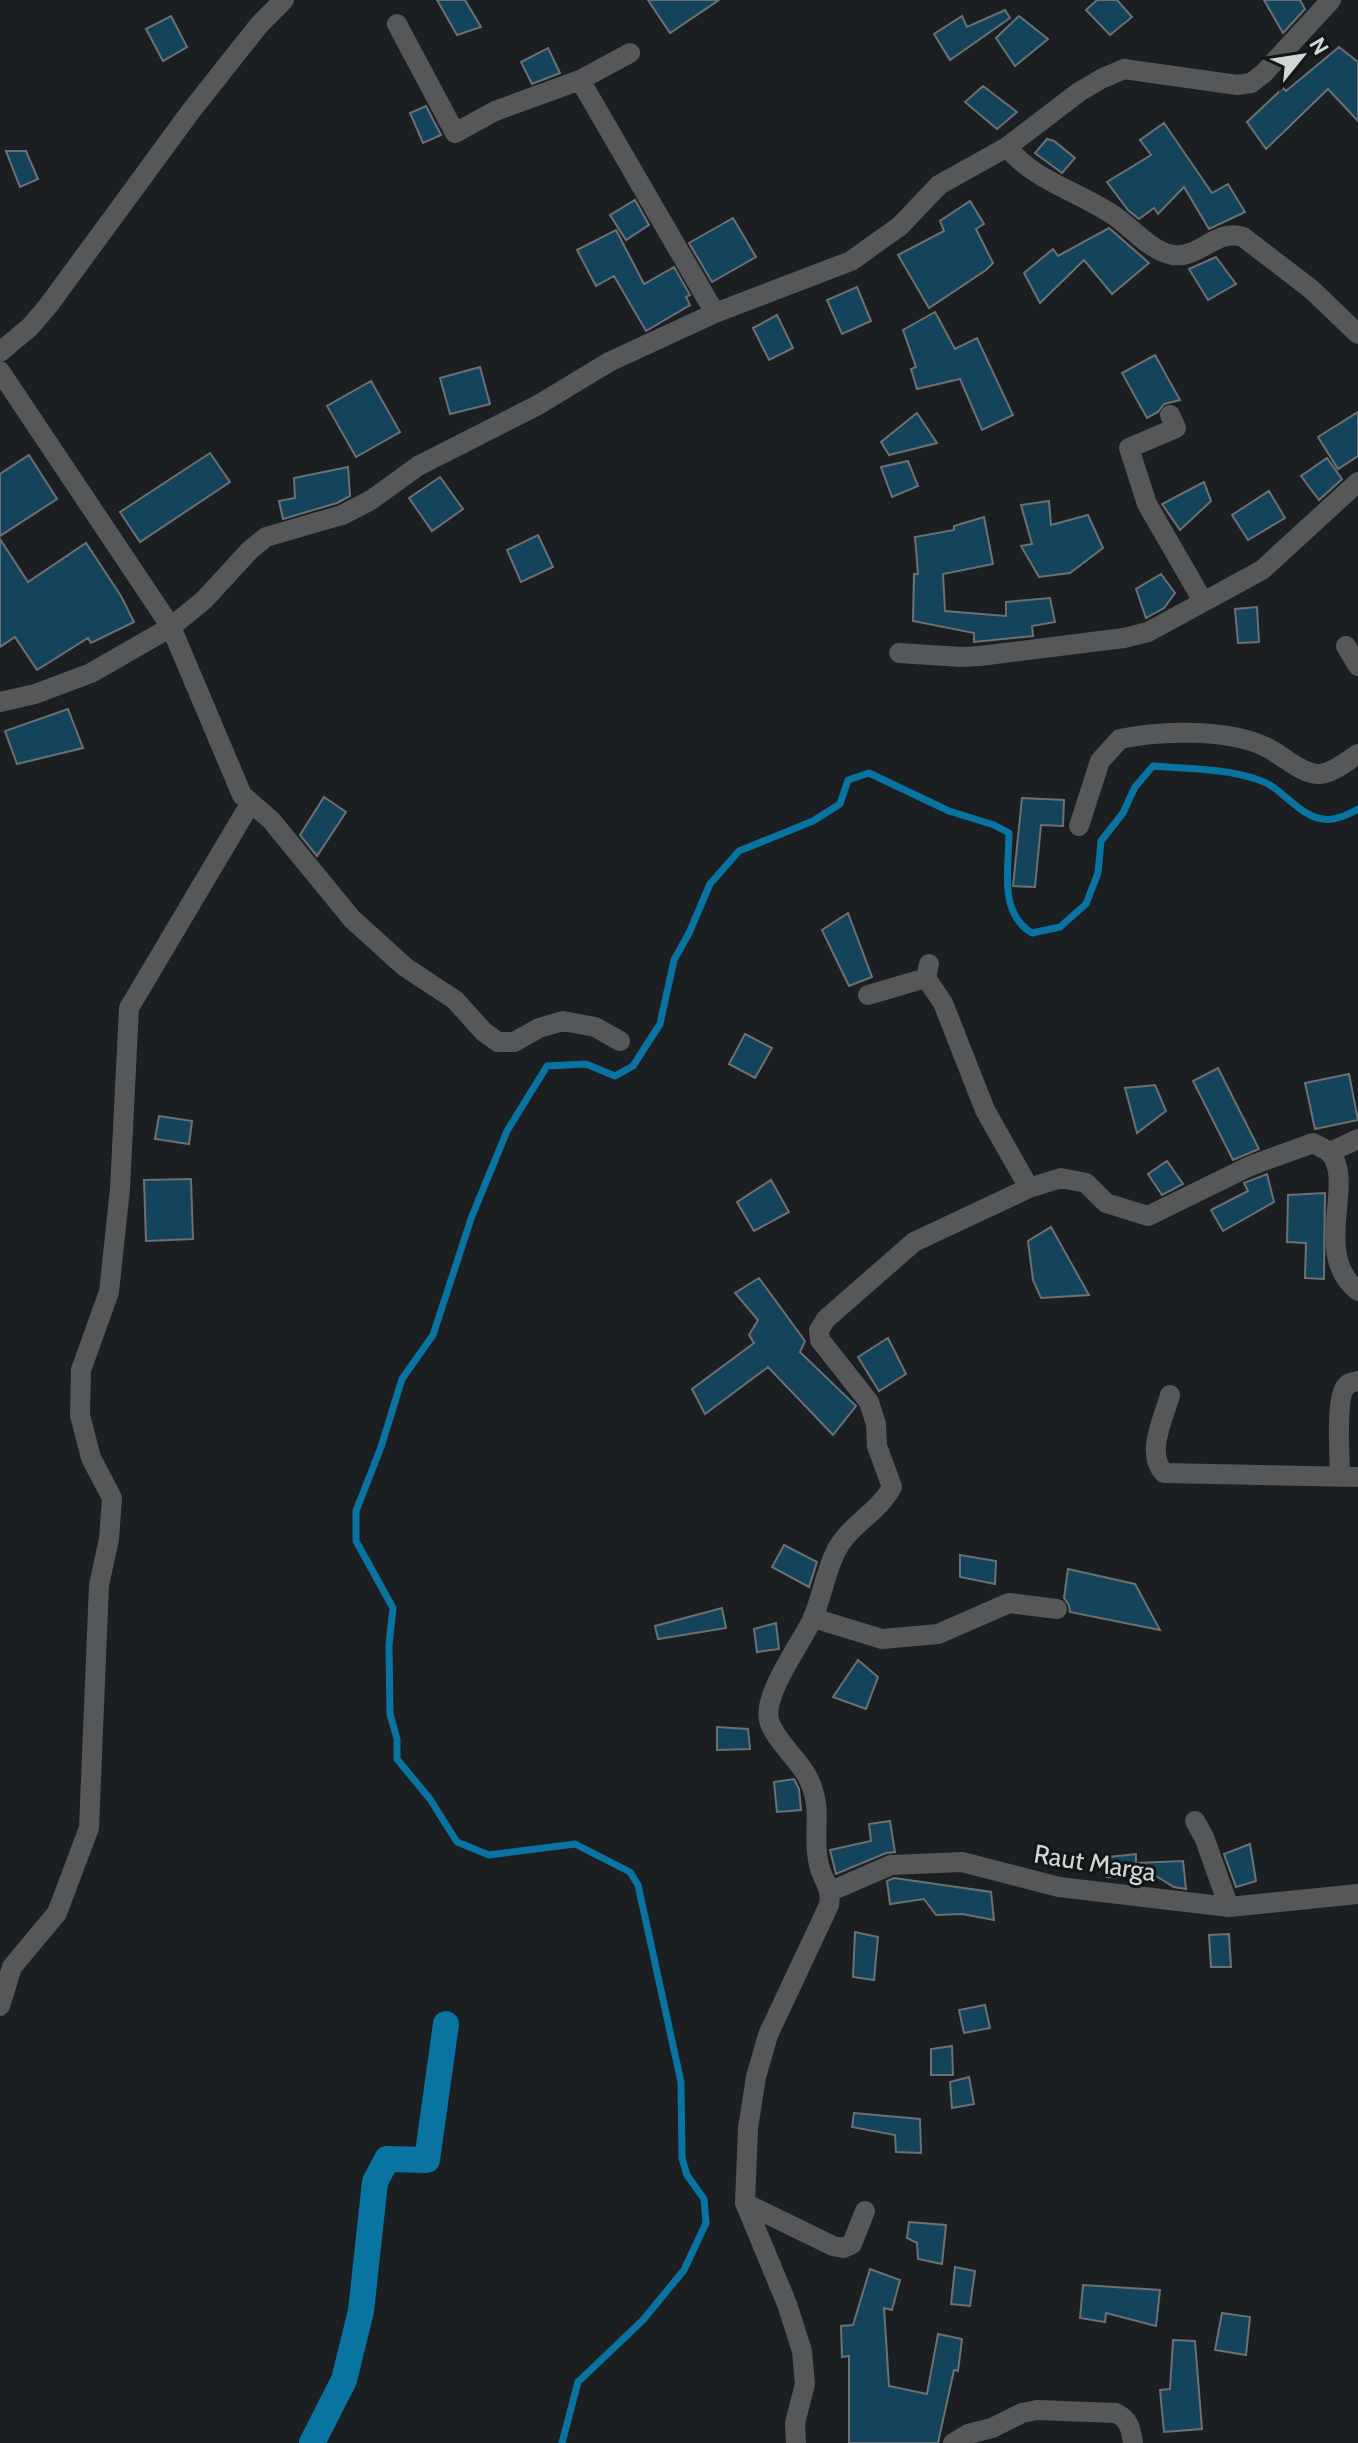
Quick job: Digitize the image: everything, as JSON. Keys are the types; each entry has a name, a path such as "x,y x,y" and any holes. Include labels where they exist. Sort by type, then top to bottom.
{"street":[{"path":"0,352 30,327 48,306 191,111 259,25 284,0"},
{"path":"0,702 35,694 91,673 171,627 204,600 266,537 342,515 371,500 418,466 538,405 609,362 715,313 859,257 900,226 939,185 1007,147 1079,92 1124,69 1213,82 1251,83 1264,73 1331,0"},
{"path":"397,24 455,133 495,111 580,80 630,53"},
{"path":"580,80 715,313"},
{"path":"1007,147 1019,162 1038,175 1114,216 1149,243 1173,255 1185,255 1222,236 1235,234 1243,237 1311,289 1358,334"},
{"path":"0,371 171,627 237,787 250,804 271,820 352,919 405,967 455,1000 484,1032 498,1042 514,1042 539,1028 563,1021 595,1027 620,1041"},
{"path":"1170,415 1176,428 1129,448 1147,504 1203,601"},
{"path":"899,653 962,657 1124,638 1148,632 1262,570 1358,482"},
{"path":"1346,646 1358,666"},
{"path":"1079,826 1100,761 1120,739 1214,733 1241,737 1319,774 1358,754"},
{"path":"0,2006 12,1967 57,1913 89,1828 99,1585 109,1539 112,1498 87,1444 80,1415 81,1370 109,1292 120,1189 129,1008 250,804"},
{"path":"868,995 928,971 985,1110 1029,1188"},
{"path":"1330,1152 1358,1139"},
{"path":"796,2443 795,2423 805,2384 802,2351 787,2304 745,2203 748,2128 756,2077 768,2035 829,1905 831,1891 820,1870 815,1849 819,1806 807,1775 769,1721 770,1700 813,1618 837,1549 864,1516 884,1501 892,1487 877,1446 876,1424 869,1402 820,1340 819,1330 826,1319 914,1242 1029,1188 1061,1178 1086,1183 1106,1203 1148,1216 1250,1166 1313,1143 1330,1152 1337,1167 1335,1254 1346,1279 1358,1291"},
{"path":"1170,1395 1155,1454 1156,1465 1164,1473 1349,1477 1340,1407 1344,1388 1358,1381"},
{"path":"813,1618 882,1639 938,1634 1009,1603 1057,1609"},
{"path":"1195,1821 1204,1837 1229,1907"},
{"name":"Raut Marga","path":"831,1891 891,1865 962,1862 1059,1887 1229,1907 1358,1894"},
{"path":"745,2203 843,2248 852,2244 865,2211"},
{"path":"953,2443 968,2434 1037,2410 1116,2413 1124,2417 1130,2426 1133,2443"}],"building":[{"path":"437,0 465,0 481,27 457,35"},
{"path":"648,0 719,0 670,33"},
{"path":"1097,0 1117,0 1132,17 1110,35 1086,10"},
{"path":"1264,0 1300,0 1305,9 1283,33"},
{"path":"1005,10 1010,18 950,60 934,34 962,16 967,27"},
{"path":"171,16 187,47 163,61 146,29"},
{"path":"1019,16 1048,39 1015,66 996,38"},
{"path":"1339,47 1358,62 1358,121 1328,89 1266,149 1247,122 1283,88 1286,91"},
{"path":"548,48 560,73 532,84 521,62"},
{"path":"983,86 1017,112 997,129 965,102"},
{"path":"426,106 441,135 423,143 410,113"},
{"path":"1164,123 1212,193 1228,184 1245,212 1209,229 1184,187 1158,214 1154,208 1139,219 1128,210 1107,182 1151,155 1140,140"},
{"path":"1047,139 1075,158 1062,173 1035,153"},
{"path":"6,151 26,151 38,179 20,187"},
{"path":"635,200 649,225 626,240 610,215"},
{"path":"970,201 984,224 976,229 993,263 929,308 898,255 944,231 940,221"},
{"path":"733,218 756,257 712,282 689,243"},
{"path":"1109,228 1149,263 1112,294 1084,260 1040,303 1024,273 1053,249 1058,256"},
{"path":"616,230 644,284 674,267 690,295 686,297 690,305 646,331 614,276 596,286 577,250"},
{"path":"1216,257 1236,284 1208,300 1189,269"},
{"path":"857,287 871,321 842,334 827,300"},
{"path":"935,312 955,349 977,338 1013,415 982,430 960,379 917,389 911,369 916,367 903,330"},
{"path":"777,315 793,348 769,360 753,328"},
{"path":"1155,355 1180,400 1164,404 1147,418 1122,373"},
{"path":"480,367 490,404 450,414 440,378"},
{"path":"371,381 400,432 356,457 327,406"},
{"path":"1358,412 1358,456 1338,469 1318,437"},
{"path":"917,413 937,443 889,455 881,442"},
{"path":"210,453 230,482 140,542 120,512"},
{"path":"29,455 57,499 0,536 0,474"},
{"path":"1327,458 1342,479 1319,500 1301,476"},
{"path":"908,461 918,486 892,497 881,467"},
{"path":"348,467 350,496 283,519 279,501 295,498 294,478"},
{"path":"440,477 463,509 432,531 409,498"},
{"path":"1204,482 1211,501 1180,530 1162,504"},
{"path":"1269,491 1285,518 1248,540 1232,515"},
{"path":"1049,501 1051,525 1088,515 1103,548 1070,573 1039,577 1021,546 1032,544 1021,505"},
{"path":"984,517 993,564 943,574 945,611 1006,616 1006,602 1050,598 1055,622 1032,626 1033,636 974,642 974,633 913,621 914,574 918,574 915,537 954,530 954,526"},
{"path":"538,535 553,567 521,582 507,550"},
{"path":"0,539 28,582 86,543 134,622 91,643 88,638 37,670 15,637 0,647"},
{"path":"1161,574 1175,593 1164,608 1146,618 1136,589"},
{"path":"1257,607 1259,642 1238,643 1235,609"},
{"path":"68,709 83,748 17,764 5,731"},
{"path":"324,797 346,812 317,856 300,835"},
{"path":"1022,798 1064,800 1063,826 1041,825 1035,887 1013,886"},
{"path":"848,913 872,977 849,986 822,930"},
{"path":"745,1034 772,1048 755,1078 729,1064"},
{"path":"1218,1068 1259,1149 1233,1160 1193,1081"},
{"path":"1349,1074 1358,1120 1315,1129 1305,1083"},
{"path":"1155,1085 1166,1111 1137,1133 1125,1088"},
{"path":"159,1116 192,1121 189,1144 155,1139"},
{"path":"1167,1161 1183,1184 1162,1195 1148,1174"},
{"path":"1267,1174 1274,1202 1223,1231 1211,1210 1248,1191 1244,1183"},
{"path":"191,1179 193,1239 146,1241 144,1180"},
{"path":"771,1180 789,1212 754,1231 737,1202"},
{"path":"1325,1193 1324,1279 1305,1278 1306,1243 1287,1242 1288,1195"},
{"path":"1051,1227 1089,1295 1041,1298 1033,1280 1028,1241"},
{"path":"759,1278 805,1341 800,1352 856,1406 833,1435 768,1367 705,1414 692,1389 754,1343 749,1335 758,1320 735,1293"},
{"path":"888,1338 906,1374 879,1391 858,1357"},
{"path":"784,1545 817,1562 809,1587 772,1567"},
{"path":"960,1555 996,1561 995,1584 960,1577"},
{"path":"1068,1569 1135,1584 1160,1630 1070,1612 1064,1598"},
{"path":"722,1608 726,1628 658,1639 655,1626"},
{"path":"776,1623 779,1649 757,1652 754,1629"},
{"path":"858,1660 878,1677 866,1709 833,1697"},
{"path":"717,1727 748,1729 750,1749 717,1750"},
{"path":"794,1779 799,1789 801,1810 777,1812 774,1782"},
{"path":"890,1821 895,1852 836,1874 830,1850 871,1841 869,1824"},
{"path":"1250,1844 1256,1881 1236,1887 1224,1854"},
{"path":"1136,1854 1136,1863 1183,1861 1186,1889 1174,1887 1136,1864 1137,1878 1107,1877 1109,1857"},
{"path":"894,1878 991,1892 994,1920 962,1914 936,1915 924,1899 890,1904 887,1881"},
{"path":"855,1932 878,1937 874,1980 853,1977"},
{"path":"1229,1934 1231,1967 1211,1967 1209,1935"},
{"path":"985,2005 990,2028 964,2033 959,2010"},
{"path":"952,2046 953,2075 931,2075 931,2049"},
{"path":"969,2077 974,2104 952,2108 950,2082"},
{"path":"854,2113 920,2119 921,2153 896,2152 895,2135 852,2127"},
{"path":"909,2222 946,2225 942,2264 918,2259 917,2243 907,2238"},
{"path":"955,2267 975,2271 970,2306 951,2304"},
{"path":"870,2269 900,2280 892,2310 884,2308 889,2386 927,2394 938,2334 962,2339 958,2371 954,2370 938,2443 849,2443 849,2356 842,2357 841,2326 853,2325"},
{"path":"1083,2285 1160,2290 1156,2326 1106,2313 1105,2322 1080,2318"},
{"path":"1222,2313 1250,2317 1246,2355 1215,2350"},
{"path":"1173,2340 1195,2341 1202,2429 1164,2432 1160,2390 1170,2389"}],"waterway":[{"path":"562,2443 578,2382 643,2320 684,2270 706,2223 704,2199 687,2175 682,2158 681,2082 638,1885 630,1872 575,1844 489,1855 457,1842 430,1799 397,1759 397,1739 390,1714 389,1645 393,1608 356,1541 356,1511 381,1447 402,1379 433,1335 472,1216 507,1131 547,1066 586,1064 615,1076 633,1066 660,1024 674,960 710,884 739,851 813,821 840,804 848,780 869,773 949,811 1009,833 1007,875 1010,902 1021,924 1032,933 1060,927 1086,904 1098,873 1101,841 1123,813 1135,787 1153,766 1220,771 1259,780 1306,813 1323,819 1337,818 1358,809"},
{"path":"312,2443 344,2380 361,2311 375,2182 387,2159 427,2160 446,2024"}]}
